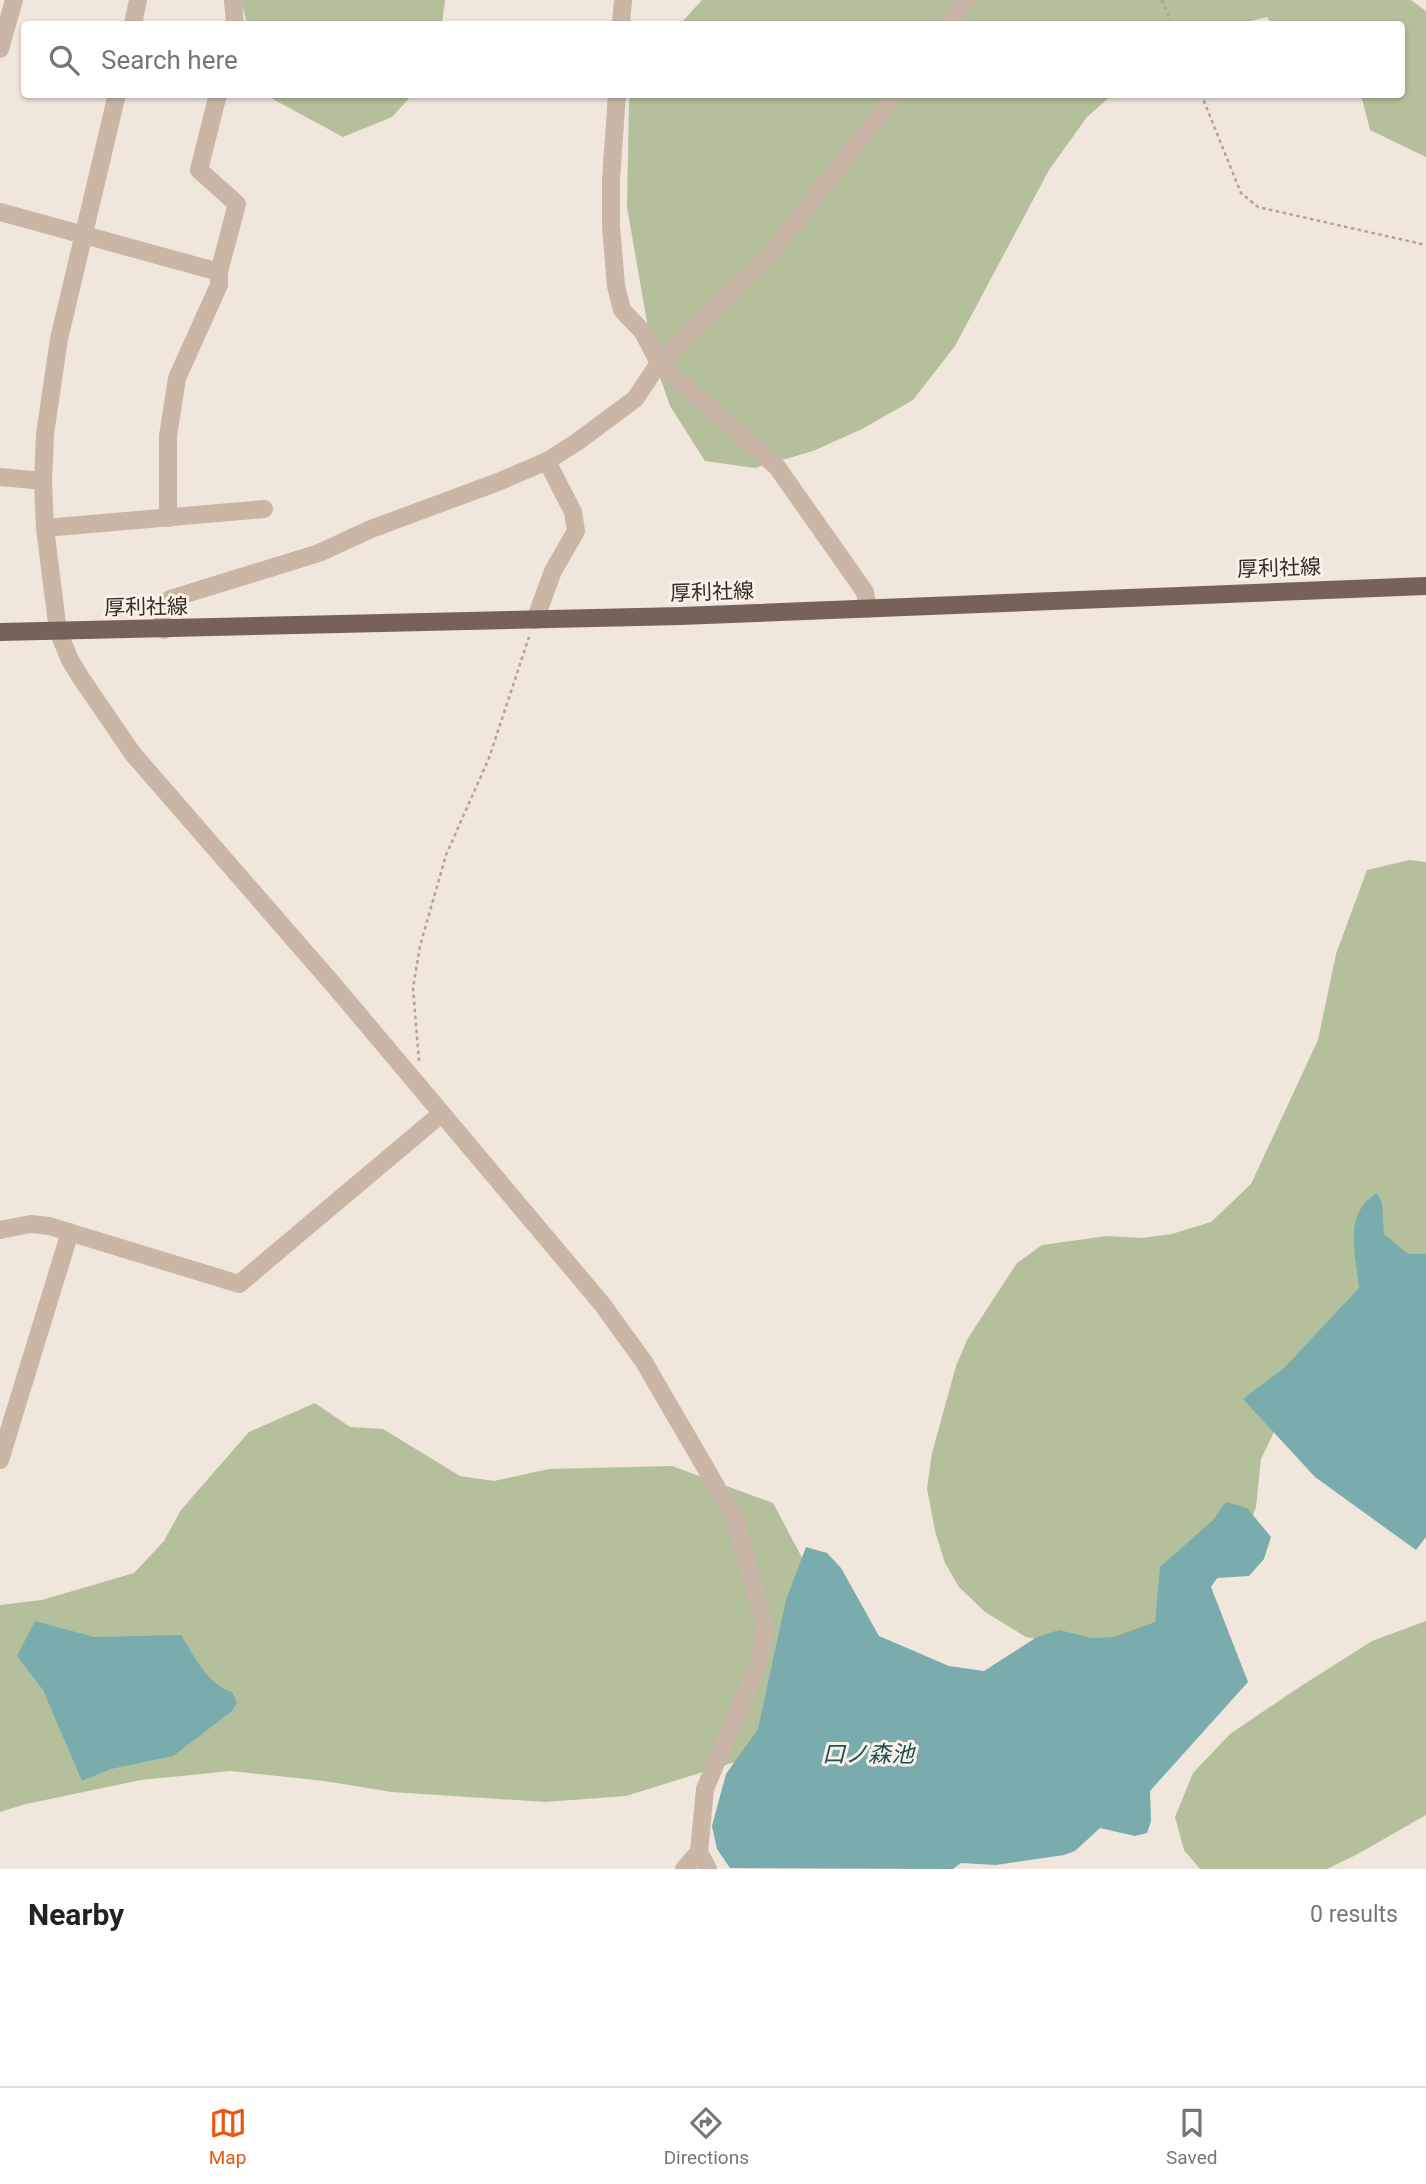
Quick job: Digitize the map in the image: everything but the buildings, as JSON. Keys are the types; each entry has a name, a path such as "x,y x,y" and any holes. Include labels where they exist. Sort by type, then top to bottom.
{"main road":[{"name":"厚利社線","path":"0,632 535,620 1426,586"}],"street":[{"path":"0,48 14,0"},
{"path":"134,21 138,0"},
{"path":"233,0 236,21"},
{"path":"621,21 623,0"},
{"path":"951,21 966,0"},
{"path":"116,98 59,340 51,388 43,481 45,528 58,631 70,660 133,754 338,990 602,1304 644,1363 734,1517 765,1628 759,1661 705,1789 699,1852 708,1869"},
{"path":"168,518 168,436 177,378 219,285 219,272 237,204 200,170 217,98"},
{"path":"617,98 611,226 616,286 622,310 643,332 659,363 777,467 865,592 868,609"},
{"path":"163,630 162,610 170,599 318,553 371,529 547,461 577,442 635,399 659,363 771,253 893,98"},
{"path":"0,212 219,272"},
{"path":"535,620 553,570 576,531 573,512 547,461"},
{"path":"0,477 43,481"},
{"path":"45,528 264,509"},
{"path":"0,1230 31,1224 70,1232 239,1284 441,1114"},
{"path":"0,1460 70,1232"},
{"path":"684,1869 699,1852"}],"path":[{"path":"1162,0 1171,21"},
{"path":"1203,98 1241,193 1258,207 1426,244"},
{"path":"417,1085 420,1056 413,988 420,946 446,855 489,758 535,620"}],"green space":[{"path":"241,0 445,0 442,21 246,21"},
{"path":"702,0 1411,0 1426,11 1426,157 1370,130 1362,98 1405,98 1405,21 1270,21 1267,17 1250,21 683,21"},
{"path":"271,98 409,98 392,117 343,137"},
{"path":"1109,98 1087,117 1049,170 955,346 913,400 862,429 813,451 755,468 705,461 670,406 653,357 627,207 629,100"},
{"path":"1409,860 1426,862 1426,1290 1287,1405 1261,1459 1256,1507 1240,1552 1193,1606 1161,1631 1085,1649 1026,1637 985,1612 959,1587 945,1563 935,1531 927,1488 932,1453 956,1366 968,1338 1017,1263 1042,1245 1107,1236 1142,1238 1172,1234 1211,1222 1251,1184 1318,1040 1336,954 1367,870"},
{"path":"315,1403 350,1427 383,1429 460,1476 494,1481 549,1469 672,1466 773,1503 815,1582 767,1752 626,1796 545,1802 392,1792 324,1781 231,1771 141,1780 0,1812 0,1605 42,1600 134,1573 164,1541 181,1510 249,1432"},
{"path":"1426,1621 1426,1815 1327,1869 1200,1869 1184,1850 1175,1817 1193,1773 1230,1734 1298,1688 1372,1641"}],"water":[{"path":"1377,1193 1382,1203 1384,1234 1408,1254 1426,1254 1426,1537 1416,1550 1315,1477 1243,1399 1284,1368 1359,1288 1354,1249 1355,1224 1366,1202"},
{"name":"口ノ森池","path":"1226,1502 1247,1508 1271,1537 1264,1559 1249,1576 1217,1578 1211,1587 1248,1682 1150,1791 1151,1821 1147,1833 1135,1836 1100,1828 1075,1851 1064,1855 996,1865 961,1863 953,1869 730,1868 717,1849 712,1826 726,1774 758,1729 786,1600 806,1547 827,1553 841,1568 879,1636 949,1666 984,1671 1037,1637 1059,1630 1092,1638 1114,1637 1155,1622 1160,1567 1213,1520"},
{"path":"35,1621 94,1637 181,1635 209,1676 215,1683 232,1692 237,1702 232,1711 173,1756 111,1769 82,1781 43,1690 17,1656"}]}
